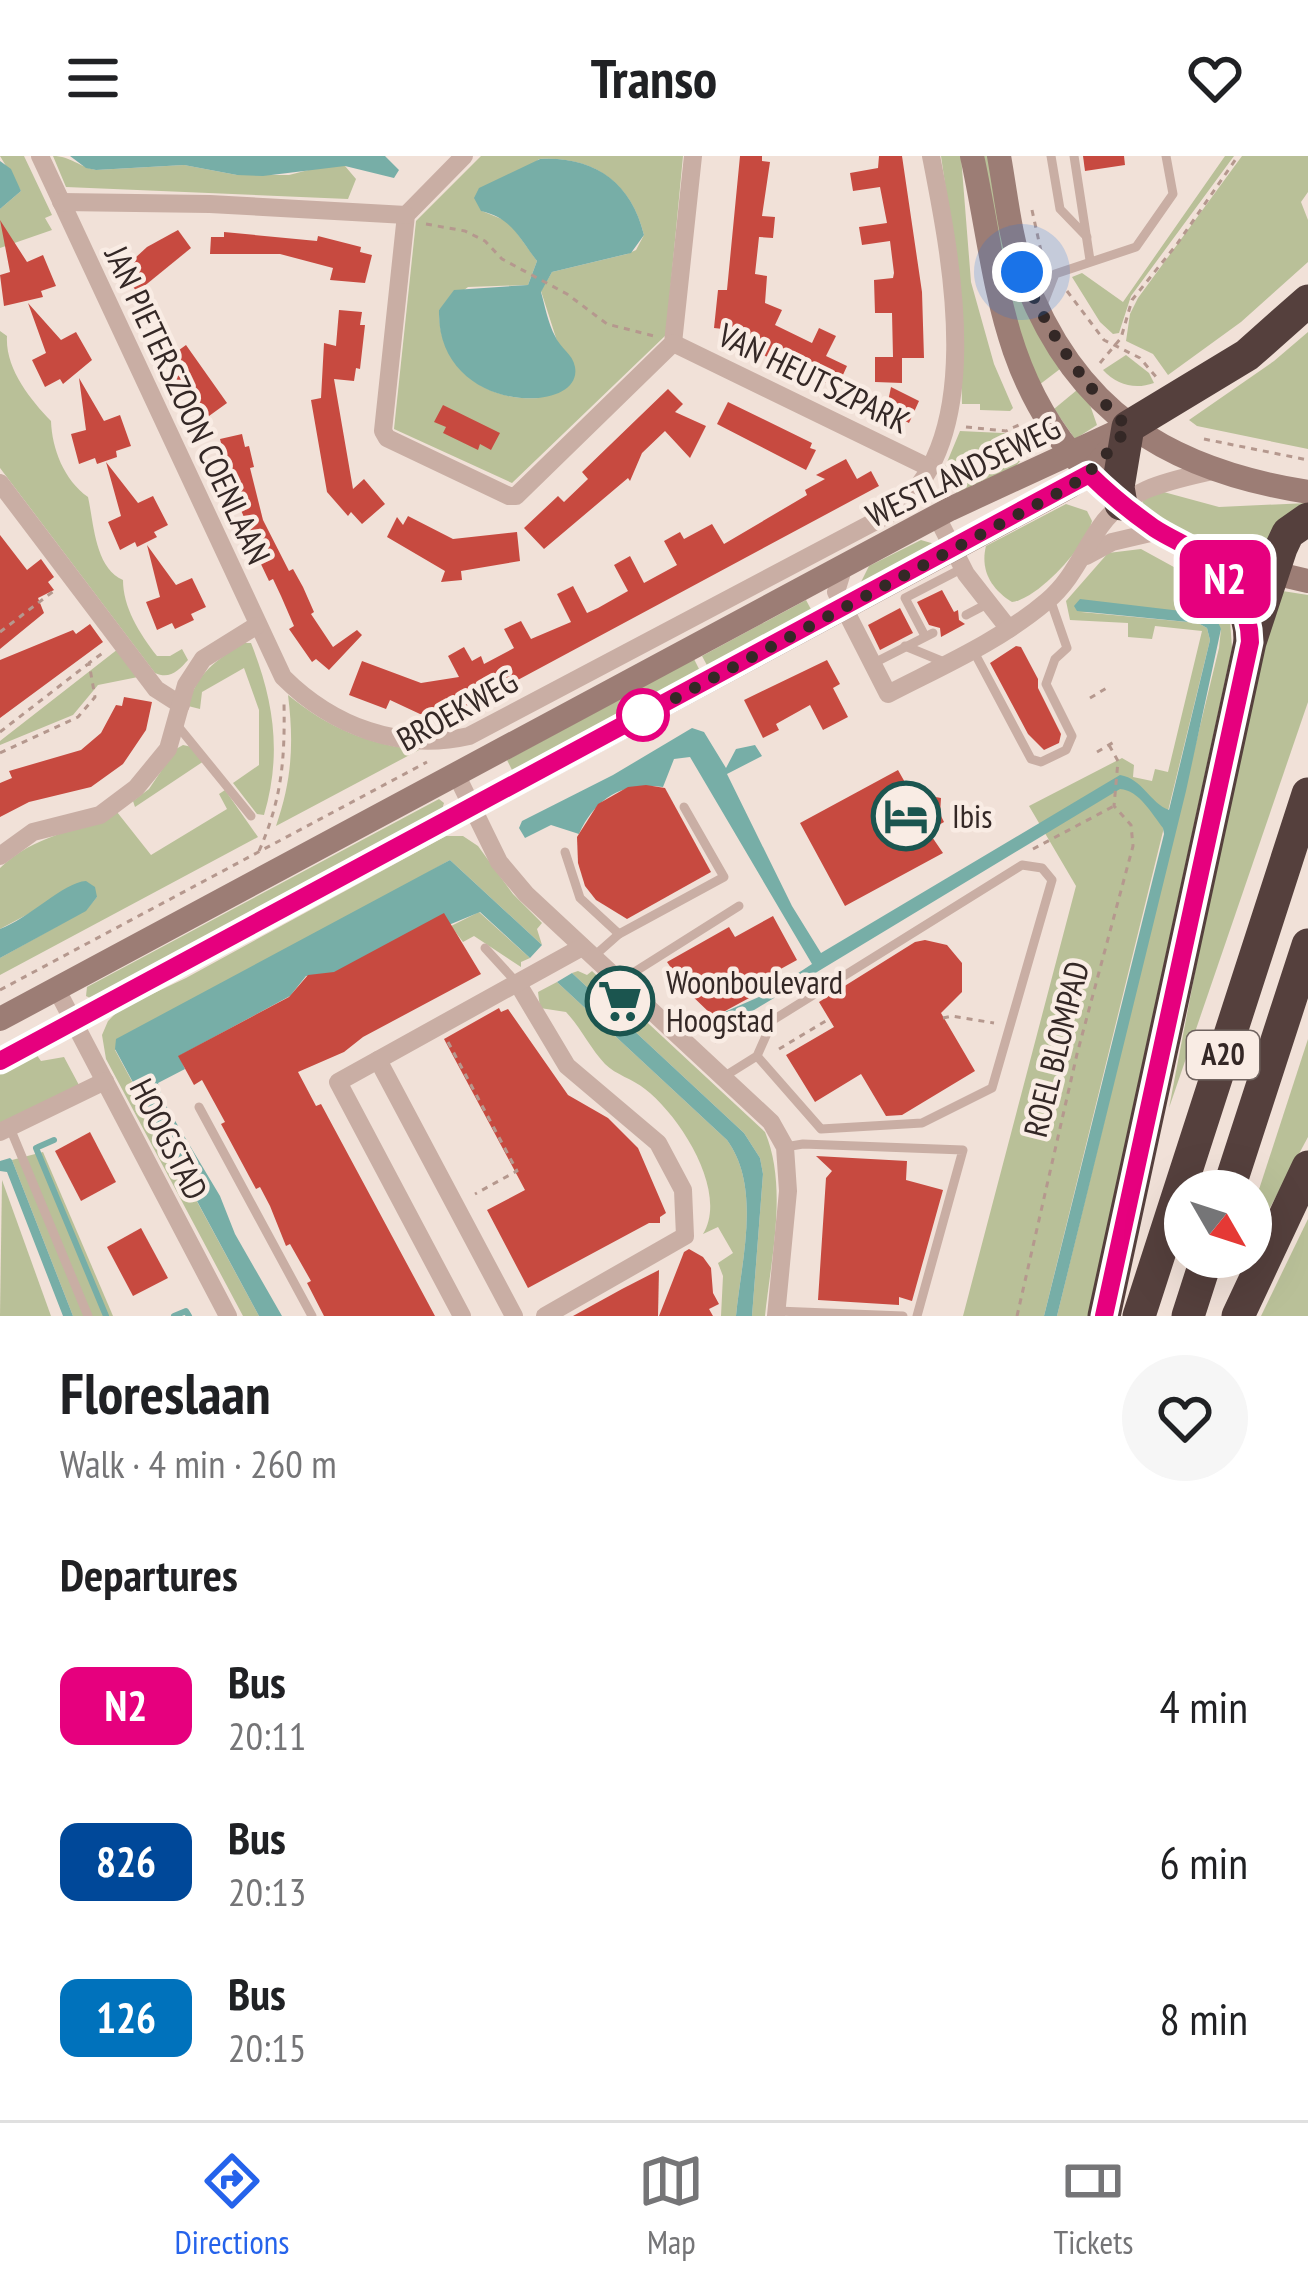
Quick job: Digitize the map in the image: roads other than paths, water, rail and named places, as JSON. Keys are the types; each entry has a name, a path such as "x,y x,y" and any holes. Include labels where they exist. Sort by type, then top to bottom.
{"highway":[{"path":"1120,504 1118,487 1128,427 1247,355 1308,301"},
{"path":"1273,573 1288,533 1308,519"},
{"path":"1205,557 1242,602 1250,620 1250,642"},
{"name":"A20","path":"1104,1316 1250,642 1273,573"},
{"name":"A20","path":"1139,1316 1308,794"},
{"name":"A20","path":"1235,1170 1308,945"},
{"path":"1238,1316 1308,1167"},
{"path":"1188,1316 1200,1278"}],"main road":[{"path":"972,156 994,288 1011,347 1040,411 1080,464 1120,504 1205,557 1308,580"},
{"path":"999,156 1022,272 1040,312 1082,378 1128,427 1212,471 1308,492"},
{"name":"WESTLANDSEWEG","path":"0,1061 844,609 958,558 1128,427"},
{"name":"WESTLANDSEWEG","path":"0,1019 937,517 1080,464"}],"street":[{"name":"JAN PIETERSZOON COENLAAN","path":"40,156 283,677 324,712 358,728 426,742 469,736"},
{"path":"61,202 210,204 406,215 464,156"},
{"name":"VAN HEUTSZPARK","path":"406,215 383,430 388,438 516,496 673,343 693,156"},
{"name":"BROEKWEG","path":"469,736 910,499 946,426 956,362 951,285 932,156"},
{"name":"VAN HEUTSZPARK","path":"673,343 928,467"},
{"path":"843,569 836,592 888,694 1010,629 1050,599 1120,504 1151,485 1212,471"},
{"path":"0,483 179,715"},
{"path":"937,517 987,604 1010,629"},
{"path":"1086,556 1112,542 1159,531"},
{"path":"0,856 33,832 100,815 121,801 153,771 179,715 186,685 203,659 256,626"},
{"path":"456,774 499,862 587,952 771,1123 785,1148 787,1226 777,1313"},
{"path":"462,1316 338,1082 587,952"},
{"path":"518,984 567,1066 658,1143 683,1190 685,1236 545,1316"},
{"name":"HOOGSTAD","path":"57,990 225,1315"},
{"path":"378,1060 514,1316"},
{"path":"5,1130 105,1081"}],"lane":[{"path":"1051,156 1060,209 1087,237"},
{"path":"1074,156 1090,260"},
{"path":"1040,312 1055,274 1136,247 1173,194 1166,156"},
{"path":"872,664 929,634 905,598 958,558"},
{"path":"973,650 1031,760 1041,762 1066,750 1072,736 1046,684 1055,659 1067,648 1050,599"},
{"path":"966,615 987,604"},
{"path":"905,646 947,664"},
{"path":"179,715 251,816"},
{"path":"587,952 724,877 684,807"},
{"path":"566,853 580,898 619,934"},
{"path":"724,1076 757,1057 773,1020 1022,865 1042,868 1052,880 992,1088 922,1123 821,1129 757,1057"},
{"path":"623,984 635,971 739,906"},
{"path":"485,948 518,984"},
{"path":"199,1106 312,1316"},
{"path":"5,1130 88,1316"},
{"path":"785,1148 803,1144 963,1150 917,1316"},
{"path":"777,1313 903,1316"}],"water":[{"path":"70,156 385,156 399,170 394,178 345,166 263,176 184,165 96,170"},
{"path":"540,159 577,162 607,176 630,200 644,235 631,253 552,272 541,292 557,340 575,367 572,383 557,394 535,398 483,387 460,370 444,345 439,310 454,290 528,285 537,261 514,230 481,211 474,198 479,188"},
{"path":"0,161 11,169 21,191 0,209"},
{"path":"1080,599 1198,613 1217,620 1221,629 1057,1316 1044,1316 1164,834 1139,798 1120,789 731,1024 720,1014 766,994 812,964 690,757 674,759 663,787 635,787 612,795 594,810 579,834 551,825 525,838 519,828 522,821 692,728 704,732 726,768 736,749 755,745 762,756 727,774 792,906 821,953 1120,775 1135,781 1169,810 1210,640 1207,628 1198,623 1077,611 1074,606"},
{"path":"450,860 542,945 530,958 480,912 333,973 306,976 290,996 179,1056 185,1069 158,1083 162,1099 220,1196 235,1234 282,1316 259,1316 115,1049 116,1039"},
{"path":"86,881 95,887 97,897 86,911 0,958 0,929"},
{"path":"572,973 744,1133 760,1158 763,1174 752,1316 736,1316 747,1202 738,1159 727,1140 557,982"},
{"path":"10,1158 73,1316 63,1316 7,1172 0,1171 0,1161"}],"waterway":[{"path":"38,1147 54,1140"},
{"path":"36,1148 106,1316"},
{"path":"174,1316 186,1311 189,1316"}],"place":[{"name":"Ibis","path":"906,816"},
{"name":"Woonboulevard Hoogstad","path":"620,1001"}]}
